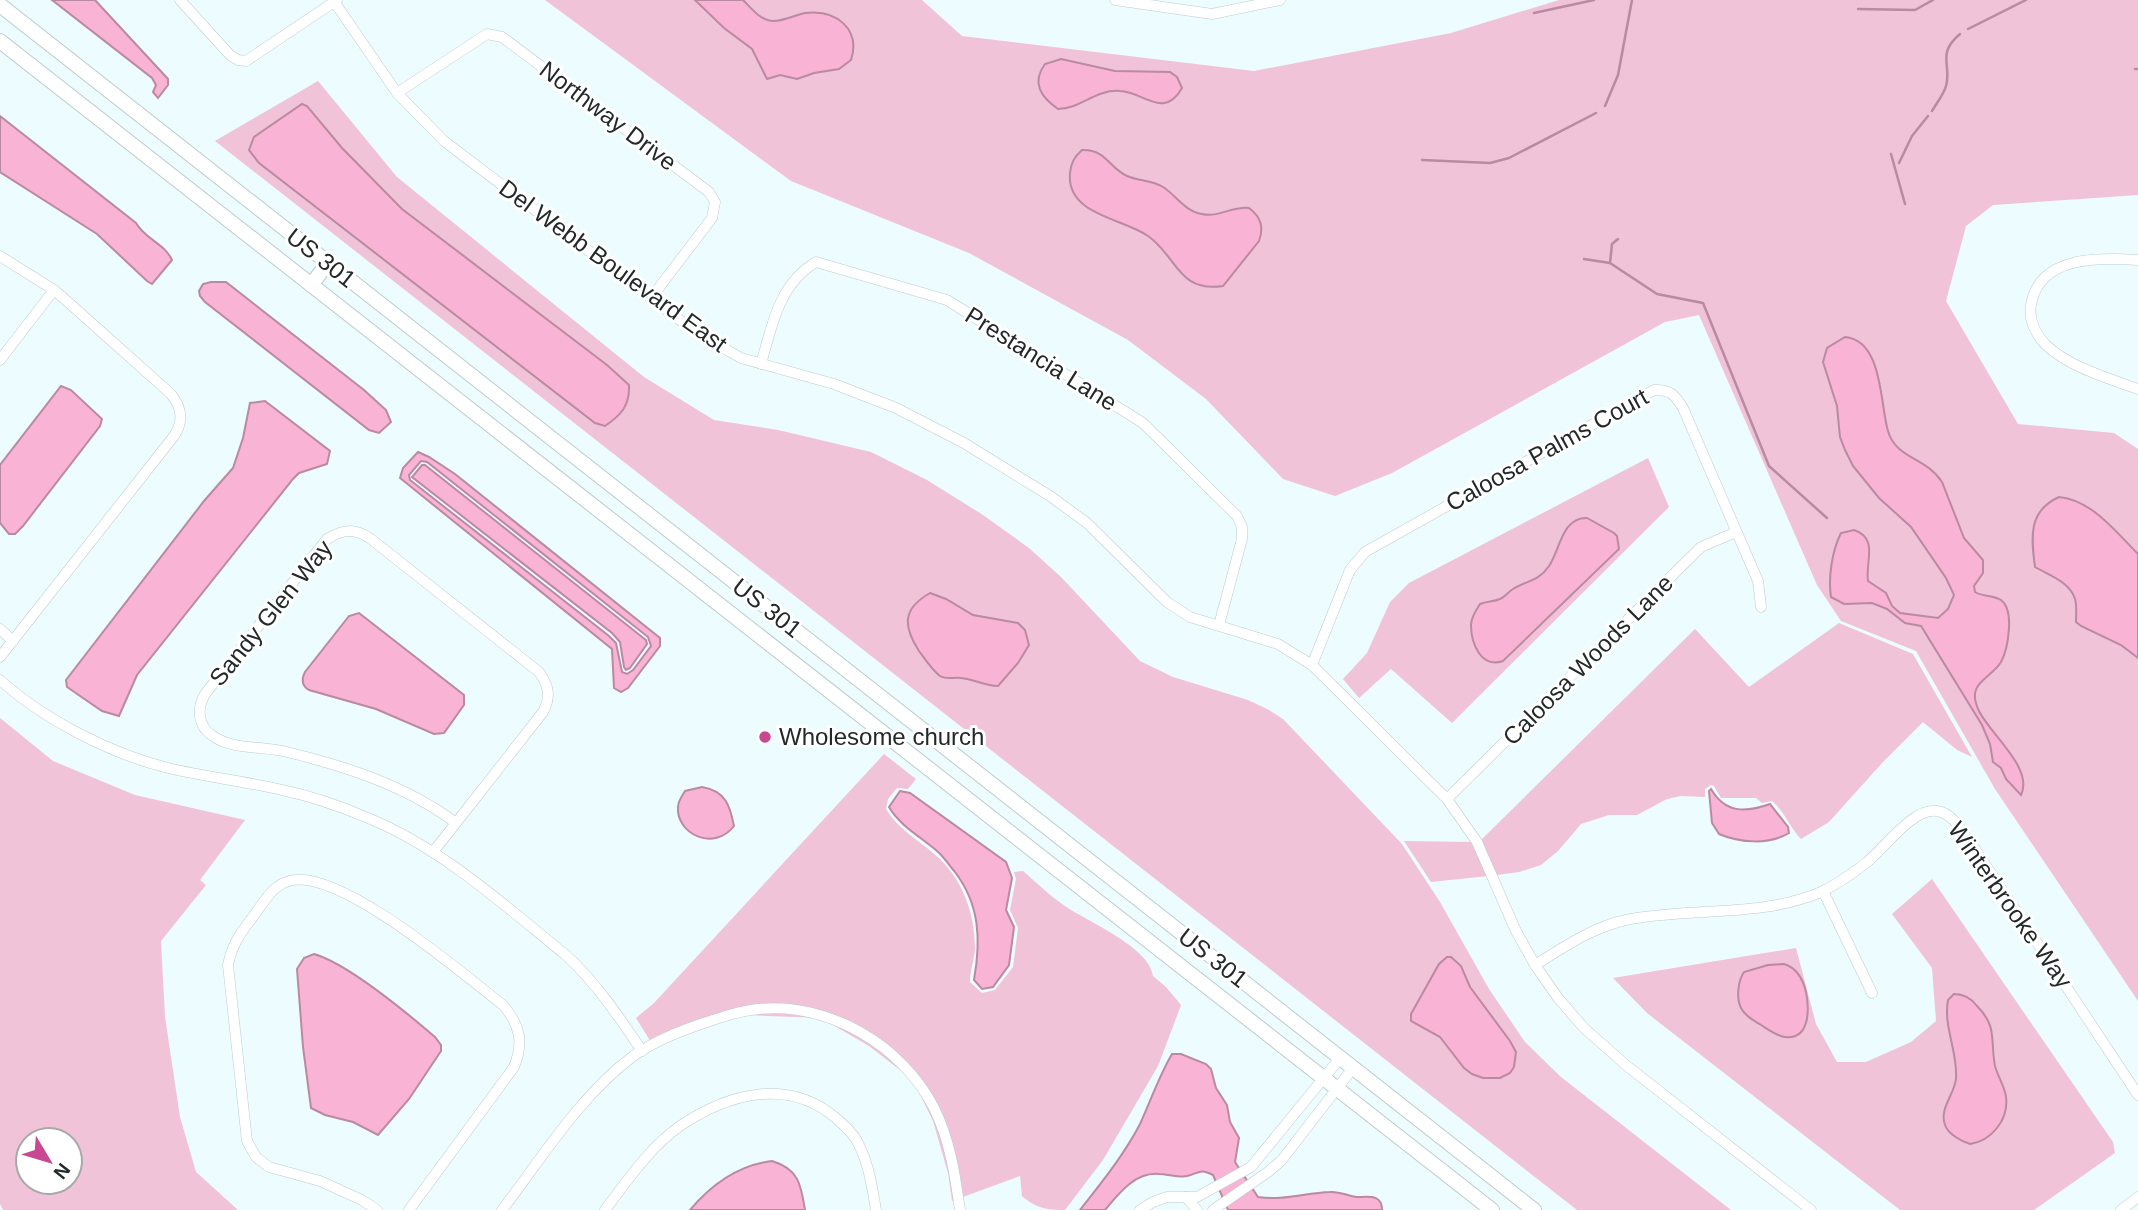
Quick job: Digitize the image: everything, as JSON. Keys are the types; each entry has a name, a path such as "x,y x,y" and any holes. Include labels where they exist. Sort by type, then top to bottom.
{"main road":[{"name":"US 301","path":"0,5 1534,1210"},
{"name":"US 301","path":"0,41 1492,1210"},
{"path":"311,285 328,263"}],"street":[{"path":"180,0 230,55 246,61 335,1"},
{"path":"1115,0 1212,14 1280,0"},
{"name":"Del Webb Boulevard East","path":"335,1 397,93 444,141 697,333 726,350 761,364 834,384 896,408 964,443 1050,496 1087,523 1167,602 1190,617 1278,644 1312,665 1447,799 1477,842 1516,930 1535,965 1558,998 1584,1028 1627,1066 1811,1210"},
{"name":"Northway Drive","path":"397,93 487,34 502,37 709,192 715,202 712,218 650,298"},
{"path":"0,256 54,290 171,394 180,409 181,422 174,436 0,657"},
{"path":"2138,260 2073,263 2054,268 2042,279 2033,294 2030,310 2033,327 2044,344 2058,354 2138,389"},
{"name":"Prestancia Lane","path":"761,364 779,302 803,269 816,262 947,300 1143,423 1237,516 1242,527 1242,539 1219,625"},
{"path":"0,360 54,290"},
{"name":"Caloosa Palms Court","path":"1312,665 1350,569 1365,552 1654,390 1664,389 1674,393 1701,444 1758,581 1761,607"},
{"name":"Sandy Glen Way","path":"433,852 456,823 543,712 548,702 546,682 539,672 371,539 350,530 338,532 327,539 205,694 200,704 199,717 205,729 224,742 284,751 339,766 378,780 424,802 456,823"},
{"name":"Caloosa Woods Lane","path":"1447,799 1701,547 1736,532"},
{"path":"0,629 13,641"},
{"path":"0,680 77,732 120,751 164,767 282,790 328,803 370,819 433,852 567,956 587,975 642,1051"},
{"name":"Winterbrooke Way","path":"1535,965 1585,934 1623,920 1784,904 1823,891 1867,862 1903,827 1923,812 1938,811 1950,816 2138,1095"},
{"path":"377,1210 362,1200 320,1181 269,1167 256,1157 247,1141 228,965 232,945 269,895 289,881 305,879 322,884 357,900 392,921 503,1005 514,1018 521,1036 520,1052 514,1067 409,1210"},
{"path":"1823,891 1872,993"},
{"path":"502,1210 592,1092 642,1051 670,1034 737,1012 763,1008 824,1016 853,1028 881,1045 905,1067 933,1106 943,1127 953,1164 960,1210"},
{"path":"1140,1210 1167,1198 1197,1197 1251,1167 1340,1058"},
{"path":"1213,1210 1281,1161 1353,1068"},
{"path":"605,1210 638,1166 679,1127 722,1103 770,1092 798,1095 824,1108 857,1140 867,1163 876,1210"},
{"path":"1186,1197 1197,1210"},
{"path":"2121,1210 2138,1197"}],"shaded area":[{"path":"52,0 95,0 168,79 168,85 158,98 153,92 156,85 152,78"},
{"path":"545,0 922,0 962,36 1254,71 1451,33 1559,0 2138,0 2138,195 1993,205 1966,226 1946,301 2018,424 2114,433 2138,449 2138,1001 1995,789 1916,651 1841,621 1817,585 1699,315 1665,322 1392,473 1335,496 1283,479 1206,399 1128,340 969,253 791,181"},
{"path":"695,0 743,0 760,16 773,21 805,13 827,14 843,23 849,30 853,49 851,60 839,69 797,79 780,75 767,79 752,49 724,28"},
{"path":"1061,59 1115,71 1170,72 1177,77 1182,88 1168,102 1153,102 1129,92 1111,91 1074,106 1058,109 1047,100 1038,83 1045,64"},
{"path":"318,81 397,177 644,377 714,420 778,430 871,452 927,480 1029,548 1061,577 1140,661 1173,677 1248,700 1283,719 1402,844 1440,902 1489,989 1525,1042 1561,1077 1731,1210 1577,1210 215,141"},
{"path":"302,104 307,106 342,148 402,209 607,365 629,385 628,399 620,414 605,426 595,423 259,163 249,150 254,137"},
{"path":"0,116 136,223 169,254 172,260 152,284 97,234 0,172"},
{"path":"1082,150 1097,153 1127,176 1163,187 1196,212 1208,215 1249,208 1260,223 1259,241 1223,286 1208,287 1196,284 1187,279 1148,236 1098,214 1077,198 1071,187 1070,173 1073,160"},
{"path":"226,282 364,390 386,410 391,422 379,433 369,430 205,302 199,291 203,284"},
{"path":"1845,337 1857,341 1867,349 1873,361 1892,440 1904,453 1928,467 1942,482 1964,538 1983,560 1983,573 1974,586 1975,592 1998,598 2008,612 2009,630 2004,656 1977,687 1975,701 1984,720 2016,763 2023,785 2021,795 2006,779 2001,768 1993,762 1990,744 1982,725 1921,626 1905,623 1887,609 1872,603 1844,604 1831,597 1830,573 1835,548 1841,533 1854,530 1862,534 1869,545 1868,581 1886,593 1892,606 1900,613 1938,618 1948,609 1954,595 1946,578 1911,527 1879,498 1853,466 1845,450 1840,437 1837,406 1823,362 1827,348"},
{"path":"61,386 71,390 102,419 100,426 23,526 15,534 9,534 0,523 0,465"},
{"path":"265,401 330,451 327,464 299,473 293,479 137,675 119,716 102,711 67,687 66,680 204,501 233,468 250,403"},
{"path":"418,452 455,474 660,638 660,646 628,688 621,692 614,688 612,649 400,478 403,468","holes":["421,461 427,462 648,637 651,646 633,670 627,674 622,672 616,643 609,636 410,480 409,475"]},
{"path":"1648,458 1669,507 1452,723 1391,669 1359,698 1343,679 1367,653 1390,602 1409,583"},
{"path":"422,465 646,640 647,644 630,668 626,670 624,667 620,642 612,633 412,477"},
{"path":"2059,497 2071,499 2093,511 2138,554 2138,658 2121,645 2076,622 2076,601 2069,588 2035,567 2033,535 2037,517 2049,503"},
{"path":"1587,518 1614,533 1619,549 1503,661 1495,662 1483,658 1475,646 1471,625 1480,604 1500,599 1541,575 1553,559 1567,529 1579,519"},
{"path":"930,593 973,615 1018,623 1025,630 1029,645 998,686 940,676 926,661 910,634 908,619 914,605"},
{"path":"359,613 464,695 464,705 444,733 434,734 376,709 305,687 305,672 349,616"},
{"path":"1839,623 1913,654 1972,757 1957,750 1923,722 1829,822 1801,839 1772,801 1762,803 1756,798 1721,798 1711,785 1705,789 1705,797 1681,796 1667,799 1637,815 1609,815 1581,824 1558,851 1541,865 1497,875 1481,840 1695,629 1749,687"},
{"path":"0,718 53,761 135,795 245,820 200,880 206,885 161,941 165,1017 180,1117 196,1172 238,1210 3,1210 0,1204"},
{"path":"884,754 916,779 908,789 897,788 888,799 886,809 901,828 943,862 965,896 973,922 975,949 970,982 982,993 995,990 1013,967 1018,928 1010,910 1016,879 1014,872 1023,871 1065,906 1116,936 1141,955 1153,976 1181,1005 1158,1066 1103,1160 1065,1210 1042,1208 1027,1200 1022,1196 1020,1176 952,1201 948,1173 933,1121 913,1080 869,1046 821,1018 746,1015 684,1030 654,1047 636,1018 654,1003"},
{"path":"702,787 722,796 731,812 734,826 717,838 707,839 690,832 679,817 678,807 685,791"},
{"path":"1711,789 1723,803 1736,809 1752,809 1770,804 1788,827 1789,833 1764,841 1736,839 1719,834 1712,823"},
{"path":"900,791 910,793 1006,862 1012,878 1006,910 1014,927 1009,965 993,987 982,989 974,980 978,937 970,897 942,856 905,826 889,807"},
{"path":"1404,841 1471,842 1488,876 1431,882"},
{"path":"1932,879 2113,1142 2115,1153 2034,1210 1900,1210 1647,1013 1613,978 1796,948 1816,1024 1837,1062 1866,1062 1911,1042 1936,1021 1932,968 1892,914"},
{"path":"314,954 344,968 377,990 435,1037 441,1045 441,1051 409,1099 378,1135 353,1122 325,1115 311,1108 297,969 304,958"},
{"path":"1451,957 1461,966 1470,987 1516,1052 1514,1067 1510,1073 1500,1078 1483,1078 1472,1074 1464,1068 1440,1037 1411,1021 1411,1014 1439,964"},
{"path":"1784,964 1799,975 1807,998 1808,1014 1804,1028 1793,1037 1779,1035 1753,1020 1739,1004 1739,985 1744,972 1768,965"},
{"path":"1954,994 1970,999 1988,1021 1995,1066 2006,1097 2005,1114 1997,1128 1985,1139 1970,1144 1952,1134 1944,1119 1945,1108 1956,1079 1947,1010 1948,1000"},
{"path":"1172,1054 1181,1054 1206,1064 1211,1069 1216,1088 1227,1105 1230,1122 1239,1138 1235,1162 1258,1197 1276,1198 1337,1192 1377,1199 1382,1210 1228,1210 1213,1175 1202,1171 1184,1176 1142,1176 1128,1185 1105,1210 1080,1210 1134,1135"},
{"path":"772,1161 793,1173 802,1193 805,1210 690,1210 707,1192 726,1178 748,1167"}],"waterway":[{"path":"1534,13 1594,0"},
{"path":"1605,106 1618,75 1632,0"},
{"path":"1858,9 1915,10 1933,0"},
{"path":"1968,29 2026,0"},
{"path":"1932,111 1946,86 1949,48 1960,34"},
{"path":"1422,160 1490,163 1509,158 1596,113"},
{"path":"1899,163 1912,136 1928,116"},
{"path":"1891,154 1905,204"},
{"path":"1610,263 1612,244 1618,239"},
{"path":"1584,259 1610,263 1657,294 1703,303 1769,466 1827,518"}],"place":[{"name":"Wholesome church","path":"765,737"}]}
